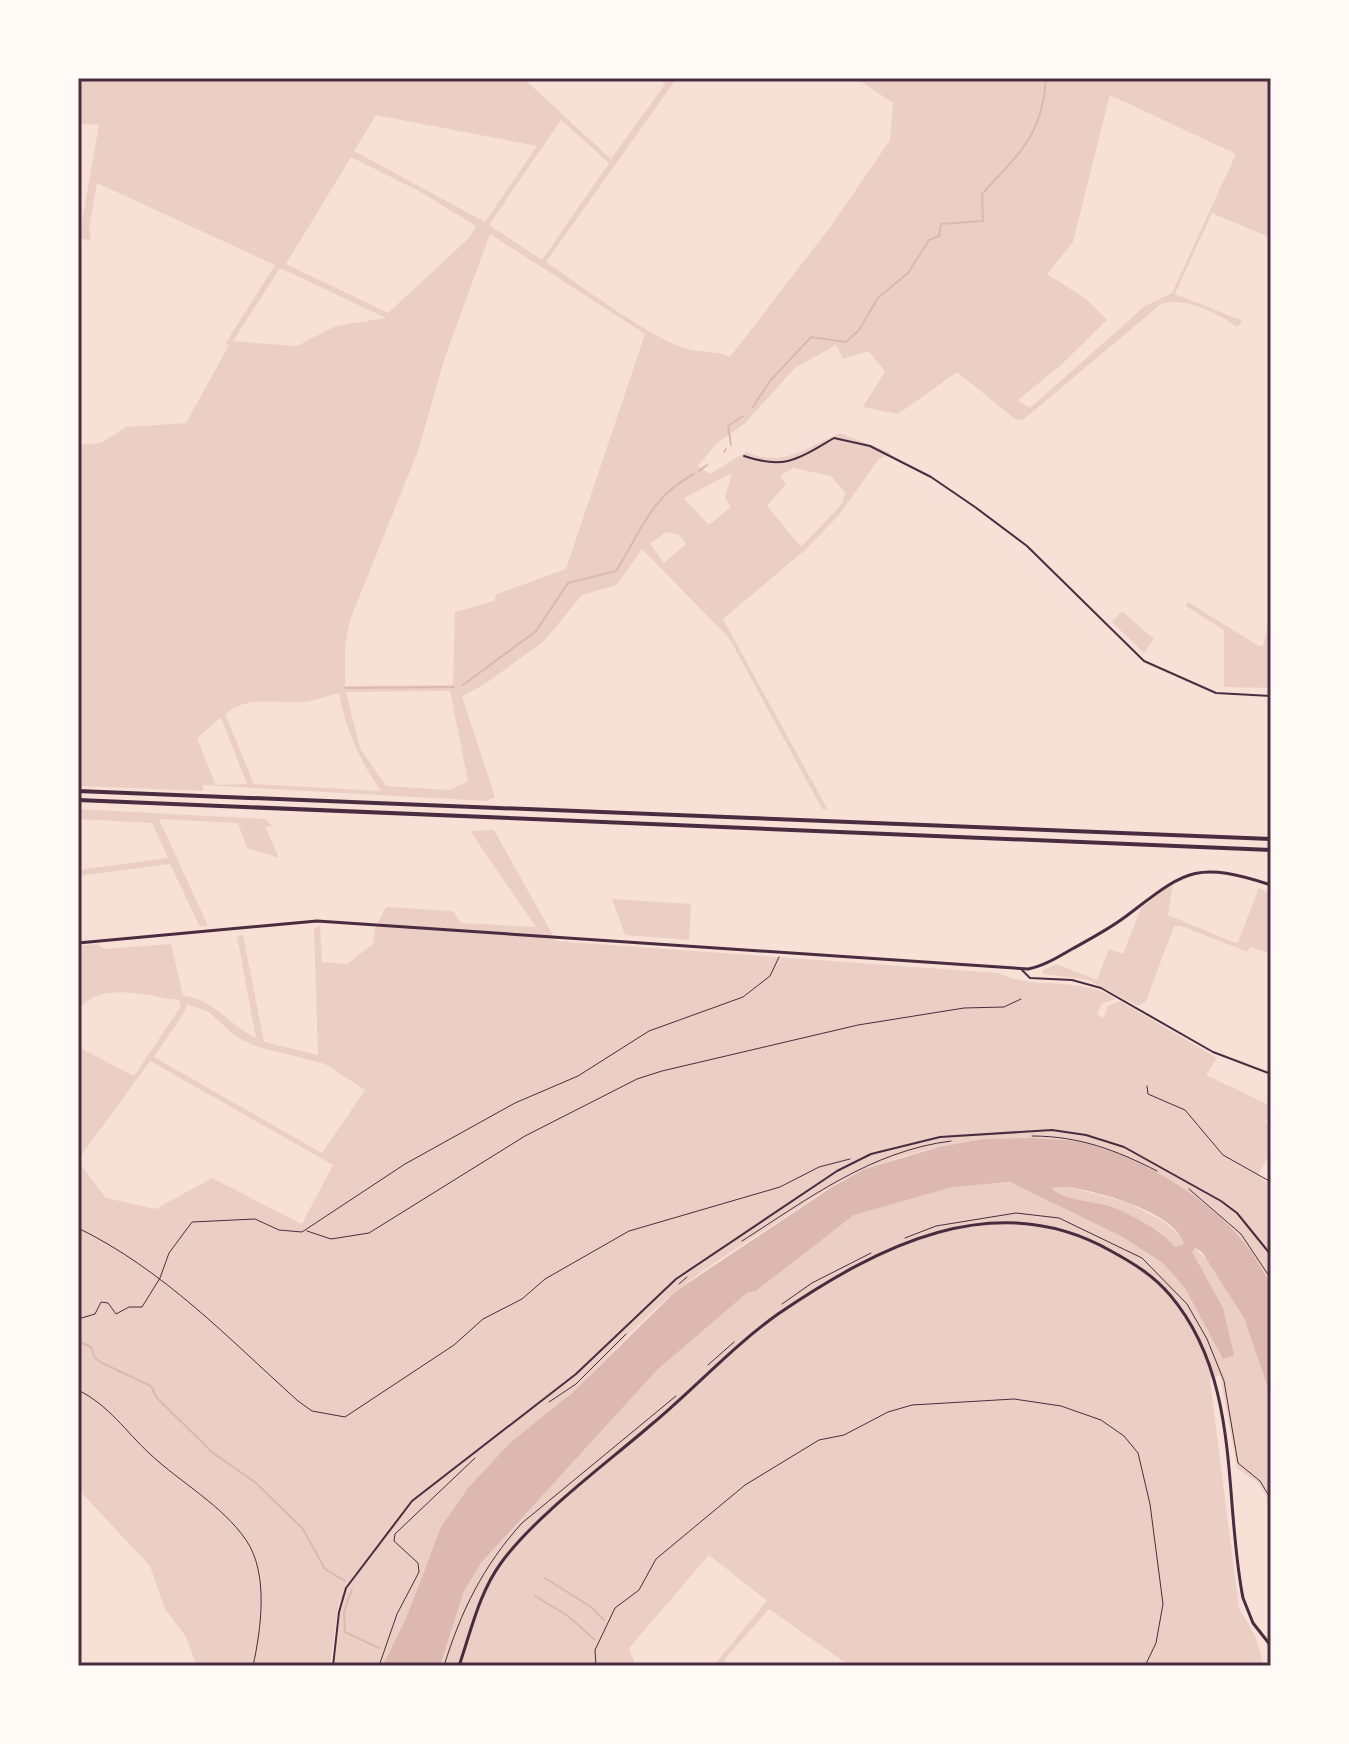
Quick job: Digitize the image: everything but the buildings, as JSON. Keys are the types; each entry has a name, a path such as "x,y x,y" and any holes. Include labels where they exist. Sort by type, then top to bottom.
{"highway":[{"path":"78,791 1271,839"},
{"path":"78,800 1271,850"}],"main road":[{"path":"78,943 317,921 1022,969 1046,964 1101,933 1165,885 1183,876 1217,872 1271,885"},
{"path":"459,1666 483,1594 502,1561 600,1469 777,1315 820,1286 927,1235 972,1224 1019,1220 1071,1230 1136,1265 1169,1294 1187,1319 1219,1392 1243,1598 1253,1623 1271,1646"}],"street":[{"path":"744,456 770,464 790,462 815,452 834,438 870,446 931,477 1027,546 1144,661 1216,693 1271,696"},
{"path":"1022,969 1030,978 1072,980 1101,988 1213,1052 1271,1074"},
{"path":"333,1666 341,1600 353,1578 412,1501 576,1374 676,1279 837,1171 859,1160 940,1137 1052,1130 1086,1135 1124,1147 1221,1201 1237,1213 1271,1255"}],"lane":[{"path":"1147,1086 1148,1094 1185,1110 1230,1160 1253,1168 1271,1182"}],"path":[{"path":"304,1231 405,1164 515,1103 578,1076 649,1031 743,997 770,976 782,951"},
{"path":"78,1319 88,1318 101,1302 108,1303 116,1314 129,1307 142,1307 160,1278 169,1253 192,1222 255,1219 279,1230 304,1231 331,1239 369,1233 525,1136 637,1079 858,1025 964,1008 1004,1007 1021,999"},
{"path":"1031,1136 1086,1141 1116,1150 1156,1171"},
{"path":"737,1244 853,1171 893,1156 953,1141"},
{"path":"78,1228 120,1249 160,1278 312,1411 345,1417 454,1345 483,1319 522,1299 545,1279 629,1231 710,1204 780,1187 819,1167 856,1157 859,1160"},
{"path":"1183,1184 1241,1234 1271,1279"},
{"path":"902,1239 936,1226 1016,1213 1059,1218 1131,1253"},
{"path":"778,1308 824,1276 877,1250"},
{"path":"675,1286 695,1272"},
{"path":"545,1404 576,1384 633,1326"},
{"path":"704,1371 736,1340"},
{"path":"444,1666 480,1575 501,1546 522,1523 686,1389"},
{"path":"78,1390 100,1401 132,1435 209,1501 247,1542 257,1571 261,1605 253,1666"},
{"path":"596,1666 595,1650 615,1608 639,1590 667,1547 718,1511 745,1485 819,1440 844,1435 888,1412 912,1405 1002,1399 1061,1406 1101,1420 1124,1436 1138,1453 1150,1504 1163,1604 1156,1643 1145,1666"},
{"path":"379,1666 397,1614 419,1572 418,1563 394,1541 395,1534 477,1457"}],"shaded area":[{"path":"78,78 523,78 611,159 665,84 661,78 677,78 546,262 617,311 673,344 730,357 831,226 890,140 893,103 856,78 1271,78 1271,238 1212,213 1175,294 1243,321 1237,327 1200,307 1180,302 1161,304 1023,420 1015,419 957,372 898,414 863,407 885,371 868,351 843,359 836,345 795,368 744,424 716,444 698,466 710,474 746,452 772,458 783,457 840,433 891,453 878,460 839,515 805,550 723,619 828,810 822,809 729,638 642,549 617,585 582,595 545,640 485,684 462,696 495,797 486,801 203,785 203,791 78,786 78,445 101,443 126,427 186,423 229,345 225,344 275,265 97,183 89,228 91,241 79,238 99,125 78,124","holes":["1110,95 1236,154 1172,293 1145,306 1030,408 1018,400 1061,365 1107,320 1086,299 1047,274 1073,242","376,115 537,146 485,222 354,151","561,120 609,163 542,260 489,225","351,157 417,190 476,226 470,237 388,313 286,264","490,234 645,334 566,569 497,594 494,601 455,612 453,685 345,686 345,647 350,620 418,451 445,357","280,268 386,318 336,326 297,346 233,341","793,468 831,476 845,493 842,504 801,547 767,506 786,484 780,476","732,473 725,498 731,507 709,525 684,498","666,532 679,535 686,544 664,563 650,544","450,691 468,781 449,790 386,786 360,748 346,692","339,693 354,744 381,791 254,784 225,714 252,702 301,702","220,718 247,784 216,785 197,738"]},
{"path":"1188,602 1259,646 1263,646 1271,607 1270,688 1224,687 1224,630 1186,606"},
{"path":"1122,611 1154,639 1144,653 1112,622"},
{"path":"78,809 265,819 273,827 265,826 279,858 247,848 238,823 159,819 208,926 200,927 170,864 78,876 78,870 168,858 152,823 78,819"},
{"path":"494,830 556,941 998,973 1027,981 1088,987 1102,992 1115,999 1102,1004 1097,1014 1103,1018 1108,1006 1120,1001 1217,1058 1206,1075 1271,1106 1271,1116 1265,1121 1271,1128 1271,1150 1258,1175 1271,1186 1271,1287 1238,1237 1199,1200 1157,1172 1112,1153 1065,1142 1016,1138 966,1142 917,1152 867,1169 822,1193 715,1262 665,1300 575,1390 481,1474 448,1518 407,1618 382,1666 334,1666 341,1587 330,1666 197,1666 186,1637 165,1609 150,1566 78,1489 78,1161 106,1198 156,1209 212,1178 302,1224 333,1165 150,1061 78,1160 78,1047 134,1076 181,1006 179,1000 125,992 99,995 78,1010 78,946 97,944 104,949 171,944 183,996 213,1007 256,1038 237,936 243,935 264,1042 318,1055 314,928 320,926 322,962 347,964 373,944 375,928 386,907 453,911 461,923 536,927 470,831","holes":["186,1004 209,1012 236,1037 255,1046 325,1064 365,1090 322,1153 154,1057 186,1010"]},
{"path":"1173,883 1168,915 1235,943 1259,888 1271,894 1271,954 1250,947 1248,952 1174,926 1146,1001 1138,1006 1088,980 1043,974 1043,970 1057,964 1097,980 1109,949 1123,954 1141,908"},
{"path":"612,899 691,904 689,940 625,935"},
{"path":"984,1139 1066,1140 1110,1151 1166,1177 1218,1215 1240,1237 1270,1286 1273,1323 1271,1397 1244,1318 1202,1252 1195,1248 1192,1252 1223,1308 1234,1355 1223,1359 1185,1288 1163,1263 1123,1237 1010,1182 952,1187 854,1215 756,1291 747,1293 657,1370 481,1563 464,1591 440,1666 382,1666 405,1621 441,1527 468,1488 511,1442 572,1393 676,1291 832,1187 865,1169 939,1147","holes":["1051,1188 1082,1190 1151,1213 1178,1232 1184,1244 1174,1247 1153,1228 1121,1211 1069,1198"]},
{"path":"1023,1182 1051,1188 1069,1187 1129,1203 1164,1222 1211,1263 1244,1318 1271,1397 1271,1504 1258,1483 1237,1468 1220,1375 1210,1380 1239,1608 1255,1636 1264,1666 850,1666 769,1609 724,1660 729,1666 713,1666 767,1601 709,1555 629,1648 636,1666 440,1666 464,1591 481,1563 657,1370 747,1293 756,1291 854,1215 952,1186"}],"waterway":[{"path":"753,407 770,381 811,337 846,342 859,330 878,298 908,273 929,240 939,236 941,224 983,221 982,194 1018,154 1034,130 1044,98 1046,78"},
{"path":"731,445 728,426 743,416"},
{"path":"699,471 707,465"},
{"path":"463,685 536,631 568,583 616,571 657,505 667,493 694,474"},
{"path":"345,688 454,687"},
{"path":"78,1341 91,1347 95,1358 102,1363 151,1386 157,1398 213,1453 256,1483 303,1529 325,1569 345,1581"},
{"path":"545,1578 591,1607 604,1620"},
{"path":"352,1589 344,1612 345,1632 379,1648"},
{"path":"535,1596 568,1616 595,1640"}]}
